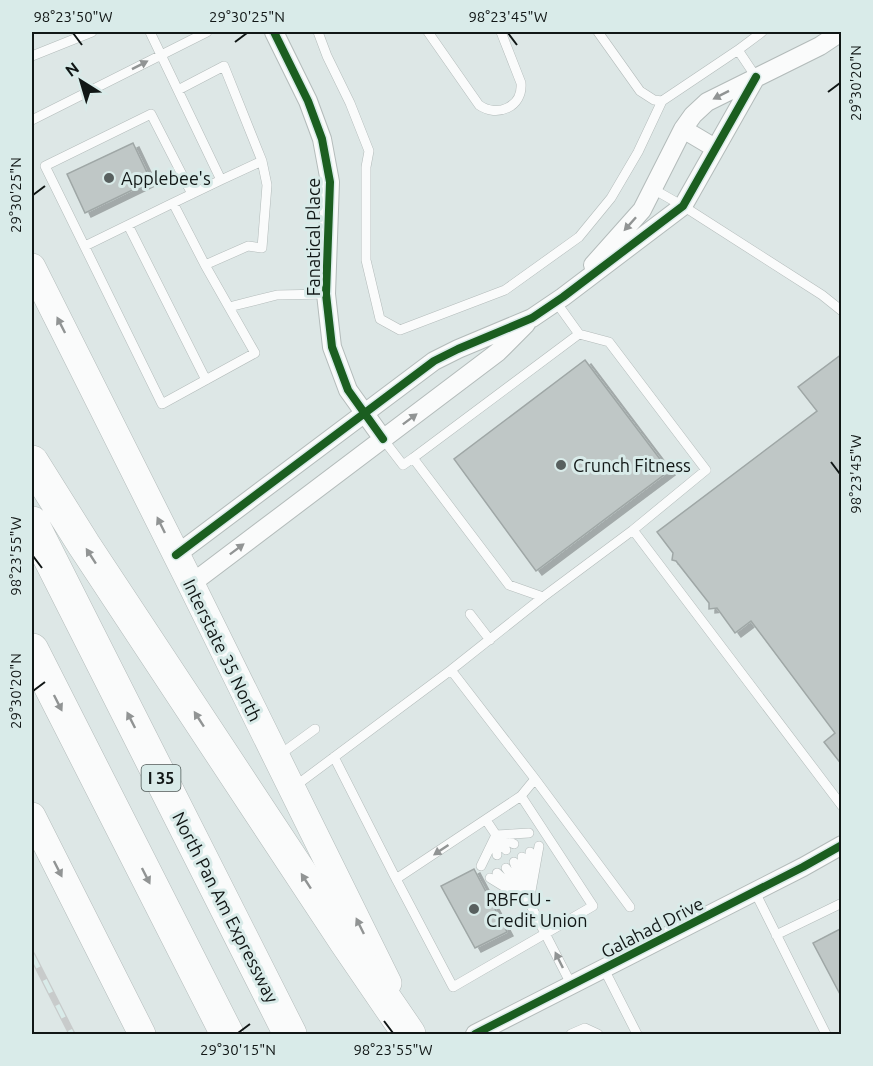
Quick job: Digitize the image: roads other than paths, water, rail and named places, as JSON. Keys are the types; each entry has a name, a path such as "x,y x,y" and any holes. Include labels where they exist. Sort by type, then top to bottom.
{"highway":[{"path":"32,462 97,565 409,1035"},
{"name":"North Pan Am Expressway","path":"32,523 290,1035"},
{"path":"32,651 227,1034"}],"main road":[{"name":"Interstate 35 North","path":"32,267 414,1035"},
{"path":"32,816 142,1035"}],"street":[{"name":"Fanatical Place","path":"274,32 308,101 322,139 328,171 330,182 326,294 332,347 348,390 383,439"},
{"path":"559,299 642,210 683,129 693,115 707,102 820,46 841,32"},
{"path":"191,584 498,352 532,318 683,206 756,77"},
{"path":"683,129 715,148"},
{"path":"176,555 434,361 532,318"},
{"name":"Galahad Drive","path":"475,1035 842,845"}],"lane":[{"path":"32,56 92,32"},
{"path":"150,32 221,180"},
{"path":"32,120 207,32"},
{"path":"318,32 369,152 366,167 366,260 380,320 400,330 505,290 579,237 611,198 638,152 662,101 762,32"},
{"path":"428,32 479,105 490,110 505,109 514,105 522,89 501,32"},
{"path":"597,32 640,91 654,100 662,101"},
{"path":"738,50 756,77"},
{"path":"178,90 224,66 262,161 267,185 262,248 248,246 205,266"},
{"path":"173,203 205,266 255,353 162,404 45,166 150,114 192,194"},
{"path":"85,246 262,161"},
{"path":"653,189 822,295 842,311"},
{"path":"128,225 206,380"},
{"path":"229,307 276,295 326,294"},
{"path":"292,788 451,670 633,530 706,470 609,342 579,334 559,299"},
{"path":"383,439 403,465 579,334"},
{"path":"412,458 508,585 543,597"},
{"path":"633,530 842,806"},
{"path":"470,614 490,639"},
{"path":"451,670 630,907"},
{"path":"276,758 315,729"},
{"path":"334,757 453,987 593,906 521,796"},
{"path":"396,879 521,796 534,779"},
{"path":"486,820 505,850"},
{"path":"496,835 505,850"},
{"path":"496,835 505,850"},
{"path":"496,835 505,850"},
{"path":"514,862 530,902"},
{"path":"514,862 530,902"},
{"path":"514,862 530,902"},
{"path":"514,862 530,902 572,986"},
{"path":"755,892 826,1035"},
{"path":"776,935 842,903"},
{"path":"604,969 637,1035"},
{"path":"571,1035 585,1028 598,1035"}],"railway":[{"path":"32,955 72,1034"}],"place":[{"name":"Applebee's","path":"109,178"},
{"name":"Crunch Fitness","path":"561,465"},
{"name":"RBFCU - Credit Union","path":"474,909"}]}
